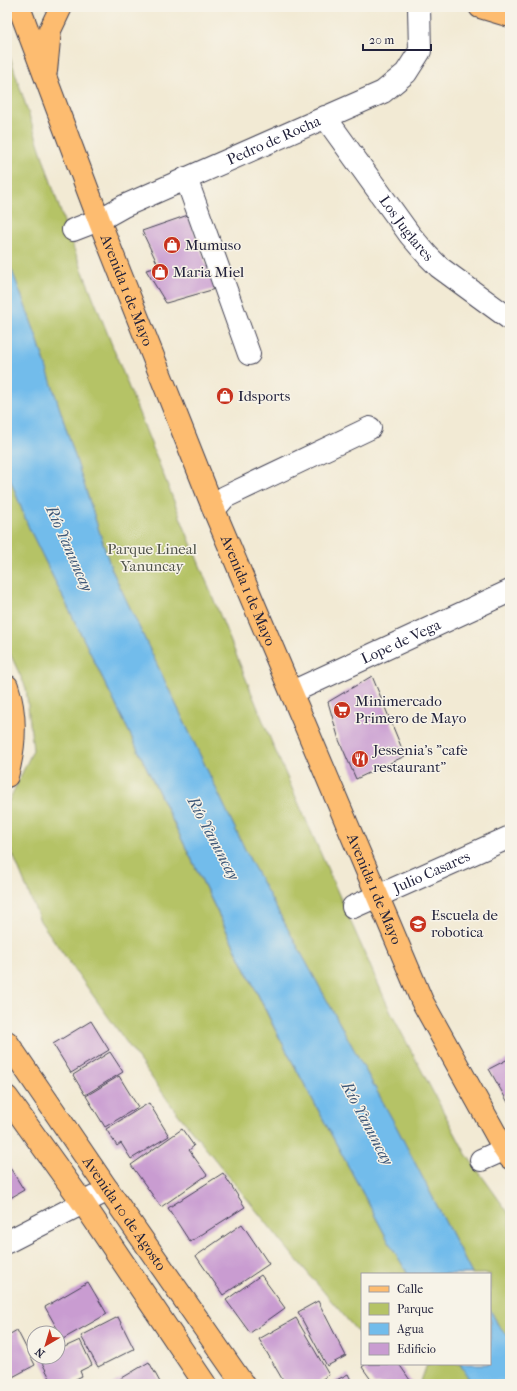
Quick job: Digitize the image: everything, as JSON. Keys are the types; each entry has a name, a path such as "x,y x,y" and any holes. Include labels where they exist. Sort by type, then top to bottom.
{"main road":[{"name":"Avenida 1 de Mayo","path":"20,7 99,220 214,510 422,1001 508,1151"},
{"path":"46,78 50,30 61,7"},
{"path":"480,7 510,16"},
{"path":"7,686 14,723 12,756 7,776"},
{"name":"Avenida 10 de Agosto","path":"7,1042 243,1384"},
{"name":"Avenida 10 de Agosto","path":"7,1097 83,1203 205,1384"}],"street":[{"name":"Pedro de Rocha","path":"73,230 99,220 124,206 382,92 406,73 420,51 419,7"},
{"name":"Los Juglares","path":"326,117 410,235 428,256 439,267 510,318"},
{"path":"186,178 249,354"},
{"path":"214,510 225,497 370,428"},
{"name":"Lope de Vega","path":"292,692 510,591"},
{"name":"Julio Casares","path":"353,907 510,837"},
{"path":"481,1160 508,1151"},
{"path":"7,1242 108,1190"}],"green space":[{"name":"Parque Lineal Yanuncay","path":"7,48 68,234 272,743 391,1013 466,1154 510,1215 510,1338 498,1325 491,1311 491,1273 471,1273 396,1126 251,862 111,568 36,335 7,257"},
{"path":"7,471 29,528 274,1028 390,1244 407,1273 361,1273 361,1336 290,1252 174,1109 40,921 7,840 7,805 33,750 26,688 7,647"},
{"path":"427,1365 461,1365 472,1384 420,1384"}],"water":[{"name":"Río Yanuncay","path":"7,257 36,335 111,568 251,862 396,1126 471,1273 407,1273 390,1244 277,1033 29,528 7,471"},
{"path":"491,1311 498,1325 510,1338 510,1384 472,1384 461,1365 491,1365"}],"building":[{"path":"188,215 215,289 166,303 146,270 159,267 142,231"},
{"path":"372,676 405,756 356,779 339,740 328,702"},
{"path":"91,1021 109,1050 71,1073 53,1044"},
{"path":"110,1052 123,1072 85,1095 73,1075"},
{"path":"510,1058 510,1106 489,1069"},
{"path":"119,1076 138,1107 105,1127 86,1096"},
{"path":"149,1103 169,1136 131,1159 121,1143 117,1146 106,1129"},
{"path":"182,1129 194,1146 189,1150 207,1175 161,1207 131,1165"},
{"path":"7,1163 24,1190 7,1200"},
{"path":"223,1173 245,1207 190,1242 168,1208"},
{"path":"242,1224 269,1264 223,1295 196,1256"},
{"path":"261,1275 285,1308 250,1333 226,1300"},
{"path":"88,1282 107,1314 66,1337 66,1325 55,1325 45,1307"},
{"path":"318,1301 346,1356 327,1366 298,1312"},
{"path":"118,1317 134,1349 98,1367 81,1336"},
{"path":"296,1318 329,1375 314,1384 285,1384 259,1339"},
{"path":"17,1330 26,1348 26,1365 35,1365 7,1380 7,1336"},
{"path":"80,1340 92,1365 80,1371 82,1376 66,1384 53,1384 43,1365 66,1365 66,1346"},
{"path":"149,1362 161,1384 112,1384"},
{"path":"365,1365 400,1365 412,1383 374,1384 362,1367"},
{"path":"348,1374 353,1384 329,1384"}],"place":[{"name":"Mumuso","path":"172,245"},
{"name":"Maria Miel","path":"160,272"},
{"name":"Idsports","path":"225,396"},
{"name":"Minimercado Primero de Mayo","path":"342,710"},
{"name":"Jessenia's \"cafe restaurant\"","path":"360,759"},
{"name":"Escuela de robotica","path":"418,924"}]}
